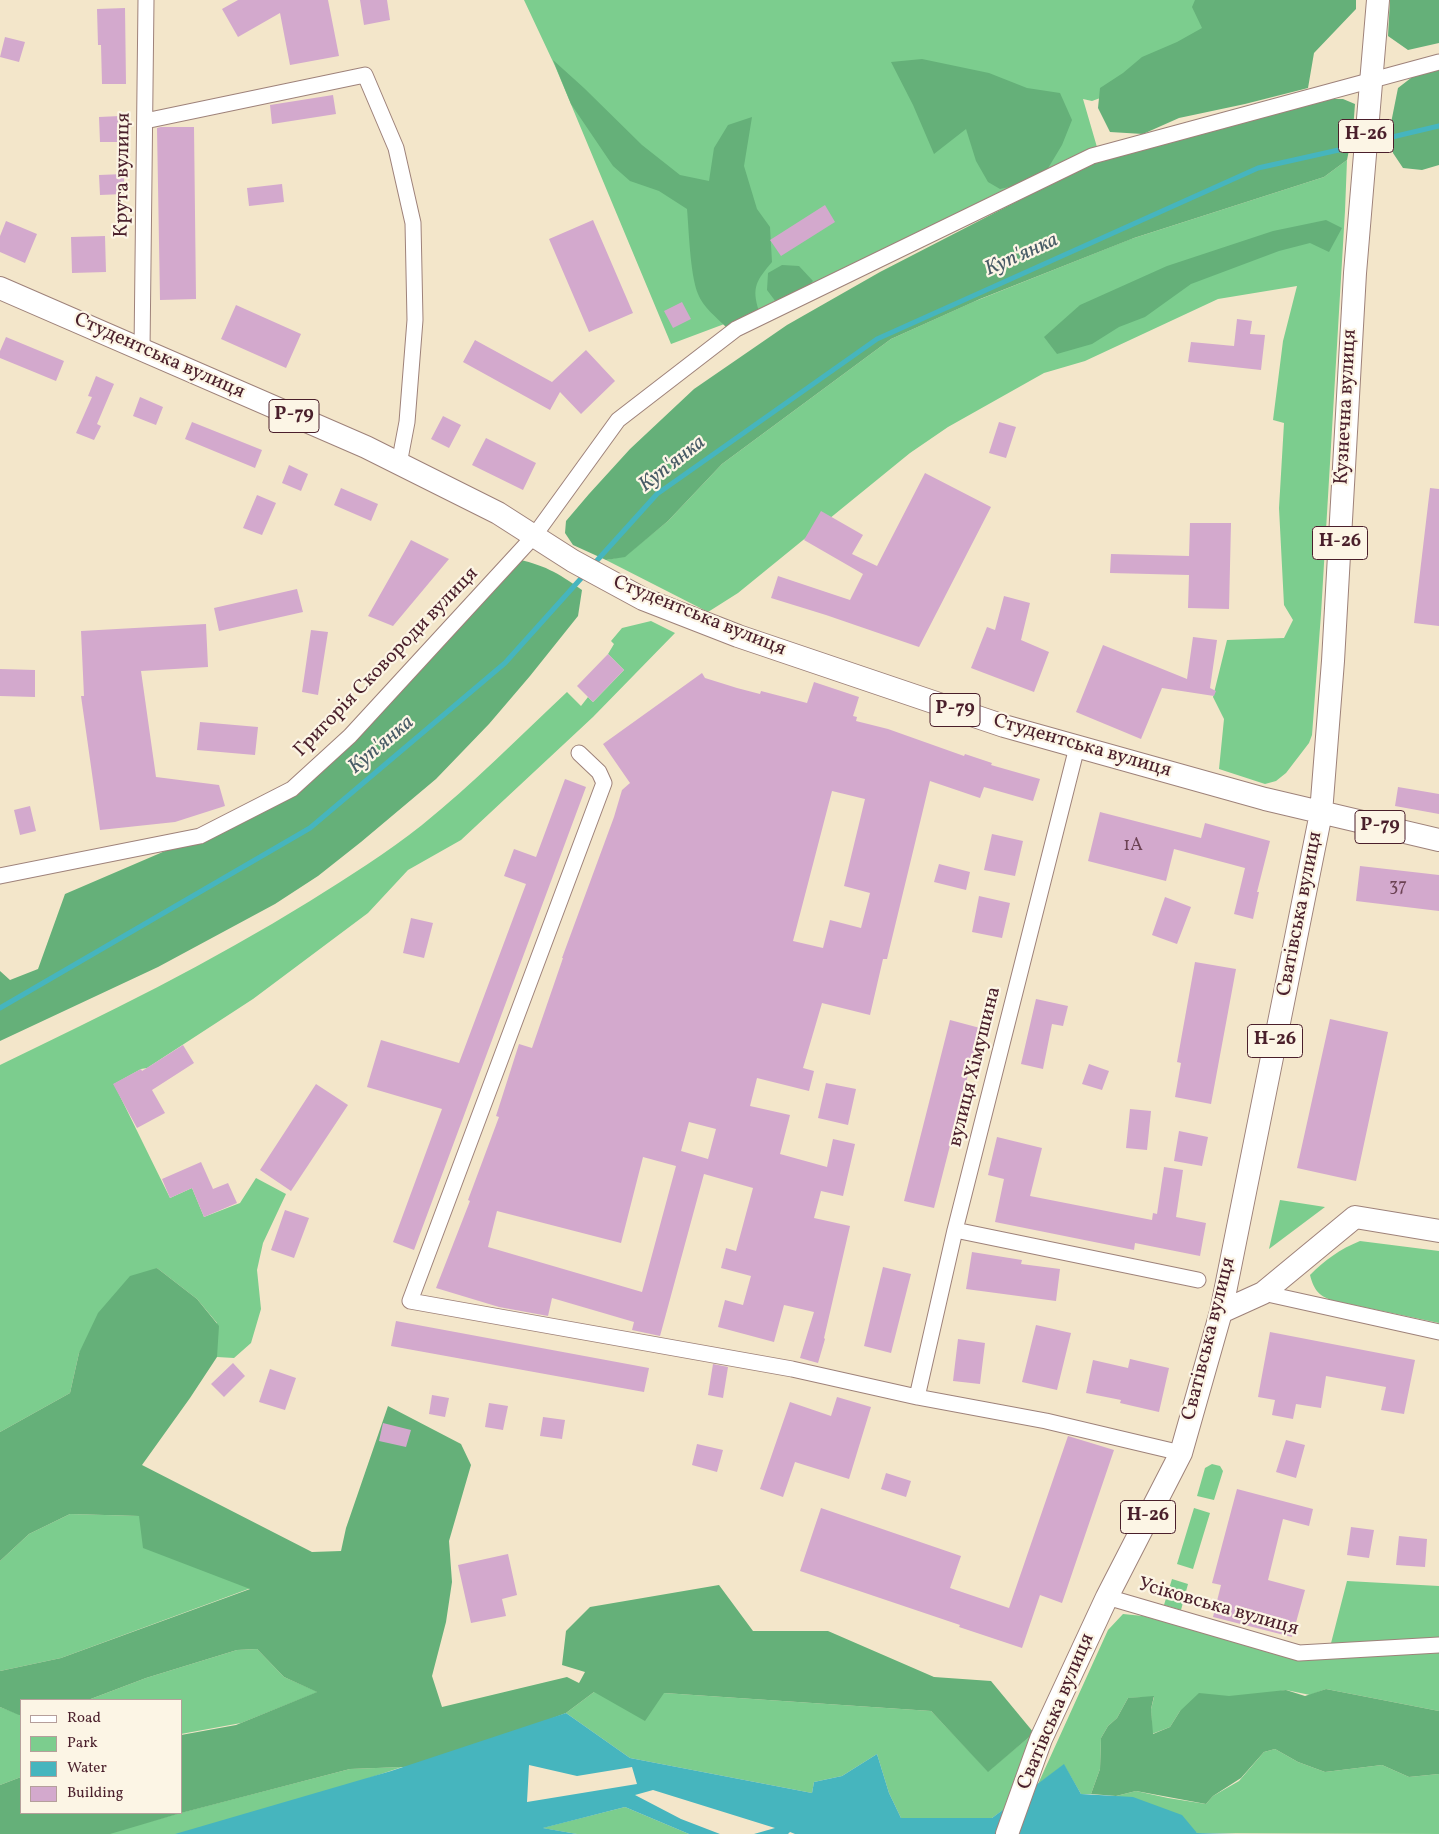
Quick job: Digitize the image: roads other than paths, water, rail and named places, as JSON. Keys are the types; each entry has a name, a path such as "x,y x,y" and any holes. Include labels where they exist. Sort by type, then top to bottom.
{"main road":[{"name":"Кузнечна вулиця","path":"1321,814 1333,661 1355,273 1378,0"},
{"name":"Студентська вулиця","path":"0,288 357,443 498,513 578,564 643,599 758,644 1004,726 1321,814"},
{"name":"Р-79","path":"1321,814 1439,840"},
{"name":"Сватівська вулиця","path":"1007,1834 1041,1739 1107,1597 1181,1452 1221,1312 1321,814"},
{"path":"1221,1312 1263,1293 1355,1217 1439,1231"}],"street":[{"name":"Крута вулиця","path":"142,350 146,0"},
{"name":"Григорія Сковороди вулиця","path":"0,876 200,836 292,789 350,736 534,536 618,420 736,329 1092,156 1396,72 1439,62"},
{"path":"145,121 365,75 396,148 413,223 415,320 407,422 400,464"},
{"name":"вулиця Хімушина","path":"917,1397 955,1230 1077,746"},
{"path":"578,753 599,772 604,783 410,1301 792,1369 917,1397 1046,1421 1181,1452"},
{"path":"955,1230 1198,1280"},
{"path":"1263,1293 1439,1332"},
{"name":"Усіковська вулиця","path":"1107,1597 1299,1653 1439,1645"}],"water":[{"path":"566,1713 630,1758 812,1793 814,1782 842,1776 877,1754 889,1793 901,1818 992,1818 1064,1764 1081,1794 1133,1797 1182,1815 1197,1833 1236,1834 795,1834 790,1832 788,1834 754,1834 775,1828 653,1790 635,1795 681,1819 720,1834 689,1834 625,1807 543,1828 577,1834 175,1834 391,1771","holes":["529,1765 577,1776 632,1767 637,1784 527,1802"]}],"waterway":[{"name":"Куп'янка","path":"1371,142 1439,126"},
{"name":"Куп'янка","path":"592,566 657,494 877,339 1258,168 1361,145"},
{"name":"Куп'янка","path":"0,1008 310,828 505,663 585,574"}]}
